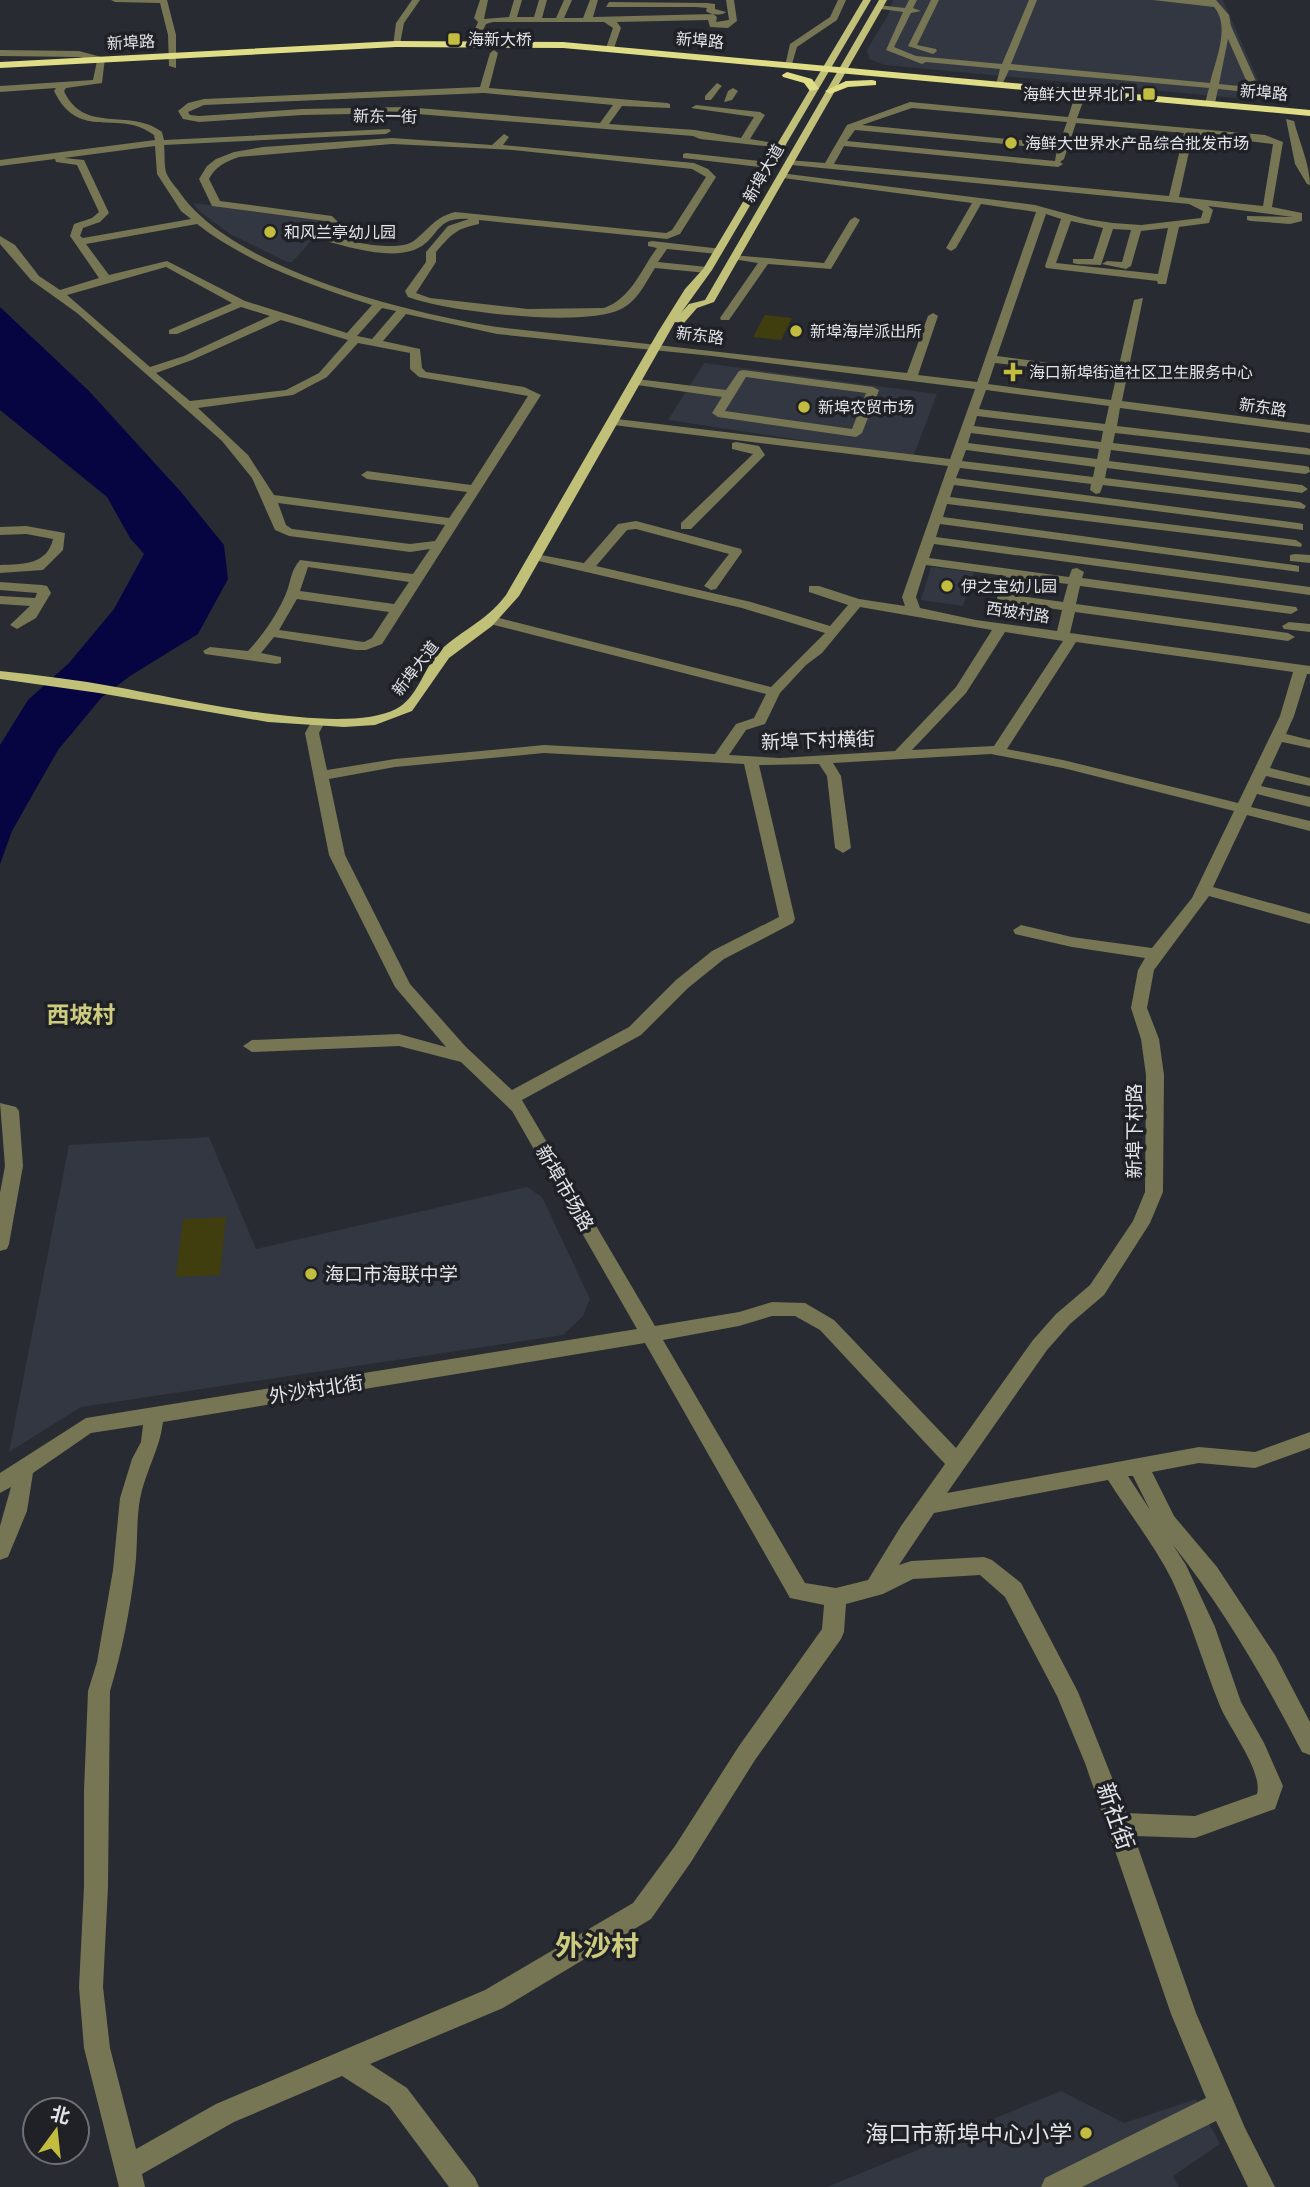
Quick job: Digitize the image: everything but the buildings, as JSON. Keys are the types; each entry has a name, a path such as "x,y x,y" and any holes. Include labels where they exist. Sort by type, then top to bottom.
{"highway":[{"name":"新埠路","path":"0,65 84,61 99,66 396,44 473,43 610,48 823,73 859,66 881,72 999,83 1080,97 1310,123"},
{"name":"新埠路","path":"172,61 494,53 787,69"},
{"path":"787,69 833,57"},
{"path":"0,75 99,66"},
{"path":"787,69 808,81 814,89"},
{"name":"新埠路","path":"843,69 872,83 1210,103 1310,113"},
{"path":"830,91 846,84 872,83"}],"main road":[{"name":"新埠大道","path":"34,684 318,722 364,723 400,713 418,696 443,656 491,620 512,596 689,290 707,271 867,0"},
{"name":"新埠大道","path":"657,346 670,338 686,312 693,306 709,302 881,4"},
{"path":"0,675 34,684"},
{"path":"0,684 34,684"}],"street":[{"path":"115,0 164,1 172,35 172,61"},
{"path":"396,44 400,23 416,0"},
{"path":"482,22 478,18 484,0"},
{"path":"512,20 518,0"},
{"path":"537,20 543,0"},
{"path":"559,20 568,0"},
{"path":"588,19 594,0"},
{"path":"608,9 692,19 697,16 712,17 714,19 710,23 723,25 733,21 730,0"},
{"path":"787,69 793,46 834,18 842,0"},
{"path":"913,0 889,48 914,58 1254,86 1227,26 1225,15 1214,2 1157,0"},
{"path":"935,0 933,12 912,46 1007,65"},
{"path":"999,83 1033,0"},
{"path":"482,22 588,19 608,9 688,6 695,2 711,5 709,9 713,12 732,12"},
{"path":"881,4 933,12"},
{"path":"608,9 617,28 610,48"},
{"path":"473,43 482,22"},
{"path":"1210,103 1227,26"},
{"path":"0,53 79,54 99,66 99,80 94,83 0,89"},
{"path":"484,90 494,53"},
{"path":"1049,192 1088,72"},
{"path":"62,86 59,91 64,106 73,112 92,119 144,124 159,134 156,143"},
{"path":"717,86 704,98 764,107 744,141"},
{"path":"667,106 484,90 204,102 191,105 183,111 186,117 199,118 312,111 405,110 603,133 628,126 693,132 700,136 782,145"},
{"path":"727,100 733,91"},
{"path":"603,133 619,103"},
{"path":"828,166 850,127 874,116 904,110 910,105 1265,138 1278,142"},
{"path":"696,108 760,115"},
{"path":"1267,209 1279,131 1289,121"},
{"path":"1289,121 1300,164 1310,181"},
{"path":"693,132 701,122"},
{"path":"620,137 628,126"},
{"path":"850,127 1063,147"},
{"name":"新东一街","path":"0,163 156,143 364,131 440,133"},
{"path":"1173,200 1189,131"},
{"path":"491,136 769,164"},
{"path":"495,148 504,138"},
{"path":"392,141 495,148 513,147 694,166 711,177 676,232 667,236 454,215 439,219 412,246 401,248 330,239 327,235 335,224 328,218 216,204 204,179 210,168 219,161 263,150 392,141"},
{"name":"新东路","path":"156,143 163,183 196,221 261,261 358,298 403,310 470,326 911,377 1310,429"},
{"path":"841,143 1058,164"},
{"path":"0,168 64,159 81,162 104,213 96,220 78,226 75,236 106,279"},
{"path":"790,162 828,166 845,174 868,177 1267,209 1291,212 1298,215 1298,219 1208,213 1049,192"},
{"path":"783,175 1042,210 1109,225 1174,225 1205,221 1208,213"},
{"path":"951,248 978,201"},
{"path":"1189,201 1208,210 1208,213"},
{"path":"914,611 909,597 1042,210"},
{"path":"1067,217 1050,267 1163,277"},
{"path":"736,257 827,267 855,220"},
{"path":"80,242 196,221"},
{"path":"663,245 632,294 611,311 575,314 456,304 417,299 411,291 431,262 432,252 456,225 476,222 718,251"},
{"path":"1097,263 1109,225"},
{"path":"1163,277 1174,225"},
{"path":"1126,266 1137,227"},
{"path":"0,239 16,251 29,273 59,294 147,372 231,441 259,477 280,527 289,532 410,548 439,544"},
{"path":"1053,258 1126,266 1163,277"},
{"path":"725,318 765,260"},
{"path":"59,294 163,261 241,303 352,338 416,351 418,373 524,390 535,395 381,638 366,646 273,633"},
{"path":"650,264 707,271"},
{"path":"720,284 746,288"},
{"path":"998,752 1067,637 1069,607 1139,300"},
{"path":"709,302 733,307"},
{"path":"173,332 241,303"},
{"path":"190,405 289,393 323,375 379,304"},
{"path":"445,320 456,304"},
{"path":"375,343 403,310"},
{"path":"147,372 188,358 280,316"},
{"path":"911,377 933,316"},
{"path":"812,365 818,353"},
{"path":"992,359 1057,367"},
{"path":"743,373 873,390 856,433 718,413 729,394 743,373"},
{"path":"637,382 729,394"},
{"path":"974,412 1307,452"},
{"path":"613,421 1300,506"},
{"path":"613,421 673,436 755,450 759,455 686,526"},
{"path":"803,445 813,427"},
{"path":"968,429 1305,470"},
{"name":"新埠下村路","path":"875,1587 927,1504 1040,1345 1063,1319 1097,1290 1141,1223 1154,1192 1155,1075 1150,1039 1139,1008 1146,970 1176,932 1204,889 1297,691 1299,669 1289,631 1310,429"},
{"path":"962,446 1303,489"},
{"path":"367,475 475,489"},
{"path":"950,481 1302,525"},
{"path":"270,498 455,523"},
{"path":"943,500 1089,518 1295,557"},
{"path":"936,520 1084,540 1310,559"},
{"path":"587,568 623,527 636,525 736,552 711,586"},
{"path":"0,531 26,530 60,536 57,550 38,567 0,569"},
{"path":"929,540 1310,592"},
{"path":"535,556 747,605 834,631"},
{"path":"922,561 1291,610"},
{"path":"251,656 273,633 293,594 297,570 305,563 418,579"},
{"path":"1014,573 1004,598 1289,631 1310,628"},
{"path":"0,586 41,589 44,593 31,615 17,625"},
{"name":"西坡村路","path":"814,589 857,603 1001,628 1299,669"},
{"path":"293,594 399,609"},
{"path":"0,600 40,602"},
{"path":"720,758 741,727 760,721 774,692 834,631 857,603"},
{"path":"491,620 774,692"},
{"path":"898,756 961,690 1001,628"},
{"path":"210,650 276,660"},
{"name":"新埠市场路","path":"318,722 312,733 337,855 404,987 467,1058 518,1107 798,1591 836,1597 875,1587"},
{"path":"1277,736 1310,744"},
{"name":"新埠下村横街","path":"321,776 395,763 544,749 780,762 998,752 1063,765 1310,826"},
{"path":"824,760 834,776 843,848"},
{"path":"510,1099 635,1031 682,984 718,955 787,919 751,761"},
{"path":"1261,770 1310,782"},
{"path":"1253,788 1310,803"},
{"path":"1204,889 1310,919"},
{"path":"1021,930 1072,942 1156,954"},
{"path":"252,1046 399,1040 467,1058"},
{"path":"0,1109 10,1111 14,1166 0,1244"},
{"name":"外沙村北街","path":"0,1484 86,1426 649,1335 739,1319 772,1309 798,1308 827,1325 957,1463"},
{"path":"154,1415 151,1442 142,1459 130,1498 124,1570 108,1662 99,1692 96,1887 91,1987 97,2048 130,2178 225,2113 494,1999 642,1911 683,1854 747,1752 832,1632 836,1597"},
{"path":"927,1504 1199,1455 1255,1460 1310,1440"},
{"path":"1138,1466 1167,1522 1209,1574 1267,1662 1310,1745"},
{"path":"0,1551 20,1500 23,1469"},
{"path":"1113,1470 1178,1571 1204,1627 1231,1705 1256,1750 1271,1786 1267,1801 1195,1827 1119,1824"},
{"name":"新社街","path":"875,1587 911,1570 984,1566 1013,1590 1067,1692 1119,1824 1171,1978 1222,2104 1262,2187"},
{"path":"343,2062 398,2097 466,2187"},
{"path":"1054,2187 1222,2104"}],"shaded area":[{"path":"893,0 1223,0 1263,96 1235,98 885,65 869,59 867,50 888,15"},
{"name":"和风兰亭幼儿园","path":"193,203 324,221 311,235 315,237 292,262 287,262 230,234 199,211"},
{"path":"0,307 89,391 181,492 224,545 228,579 198,634 130,676 102,697 58,750 12,831 0,864 0,745 28,700 69,663 114,609 144,554 130,538 107,497 0,410"},
{"path":"765,315 792,318 781,340 753,337"},
{"name":"新埠农贸市场","path":"704,363 937,394 913,457 668,420"},
{"name":"伊之宝幼儿园","path":"931,567 974,572 963,606 921,600"},
{"name":"海口市海联中学","path":"209,1137 256,1249 527,1187 542,1197 590,1299 583,1316 563,1335 81,1407 9,1452 69,1145"},
{"path":"226,1217 220,1275 176,1277 183,1219"},
{"name":"海口市新埠中心小学","path":"1061,2091 1124,2123 1196,2099 1220,2144 1173,2176 1179,2187 827,2187"}],"place":[{"name":"海新大桥","path":"454,39"},
{"name":"海鲜大世界北门","path":"1149,94"},
{"name":"海鲜大世界水产品综合批发市场","path":"1011,143"},
{"name":"和风兰亭幼儿园","path":"270,232"},
{"name":"新埠海岸派出所","path":"796,331"},
{"name":"海口新埠街道社区卫生服务中心","path":"1013,372"},
{"name":"新埠农贸市场","path":"804,407"},
{"name":"伊之宝幼儿园","path":"947,586"},
{"name":"海口市海联中学","path":"311,1274"},
{"name":"海口市新埠中心小学","path":"1086,2133"}],"district":[{"name":"西坡村","path":"81,1014"},
{"name":"外沙村","path":"597,1945"}]}
